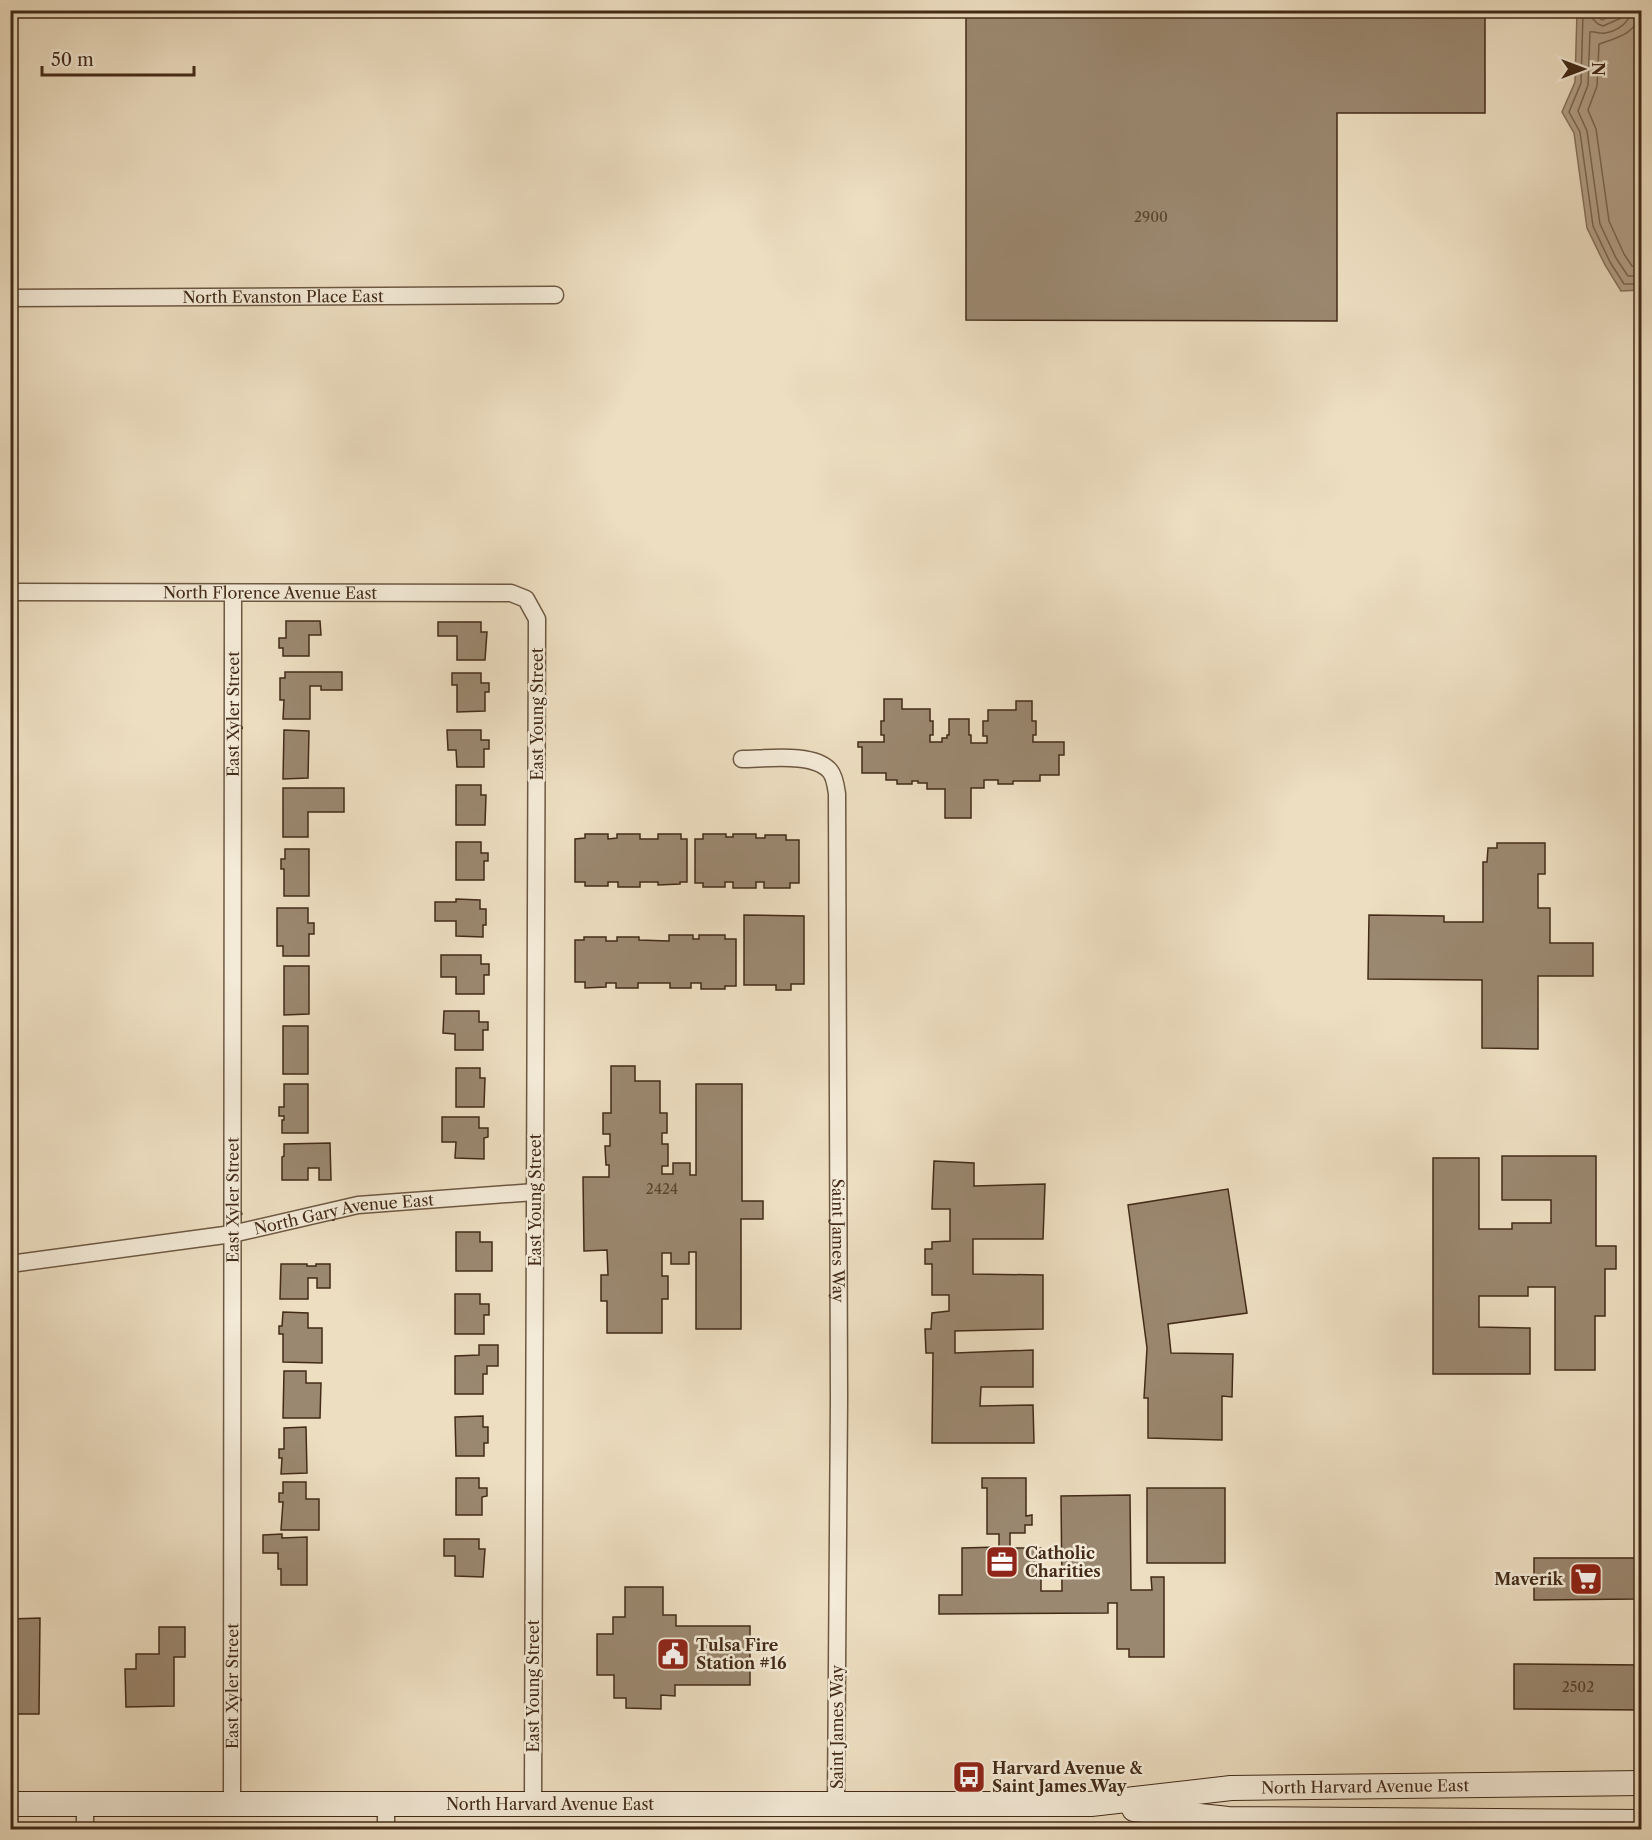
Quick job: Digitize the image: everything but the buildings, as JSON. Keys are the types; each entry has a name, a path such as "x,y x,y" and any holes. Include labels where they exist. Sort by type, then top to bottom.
{"main road":[{"name":"North Harvard Avenue East","path":"1091,1804 1231,1788 1641,1783"},
{"name":"North Harvard Avenue East","path":"10,1804 1091,1804 1228,1819 1641,1822"}],"street":[{"name":"North Evanston Place East","path":"10,298 555,295"},
{"name":"North Florence Avenue East","path":"10,592 511,594 526,599"},
{"name":"East Xyler Street","path":"232,1804 233,594"},
{"name":"East Young Street","path":"526,599 537,619 533,1804"},
{"name":"Saint James Way","path":"742,759 804,759 818,763 830,771 837,794 839,1399 836,1804"},
{"name":"North Gary Avenue East","path":"10,1264 232,1234 358,1205 535,1192"},
{"path":"86,1804 86,1830"},
{"path":"386,1804 386,1830"}],"water":[{"path":"1577,11 1592,11 1602,20 1622,11 1641,11 1641,290 1621,291 1587,228 1574,133 1562,112 1575,82"}],"place":[{"name":"Catholic Charities","path":"1002,1562"},
{"name":"Maverik","path":"1586,1579"},
{"name":"Tulsa Fire Station #16","path":"673,1654"},
{"name":"Harvard Avenue & Saint James Way","path":"969,1777"}]}
